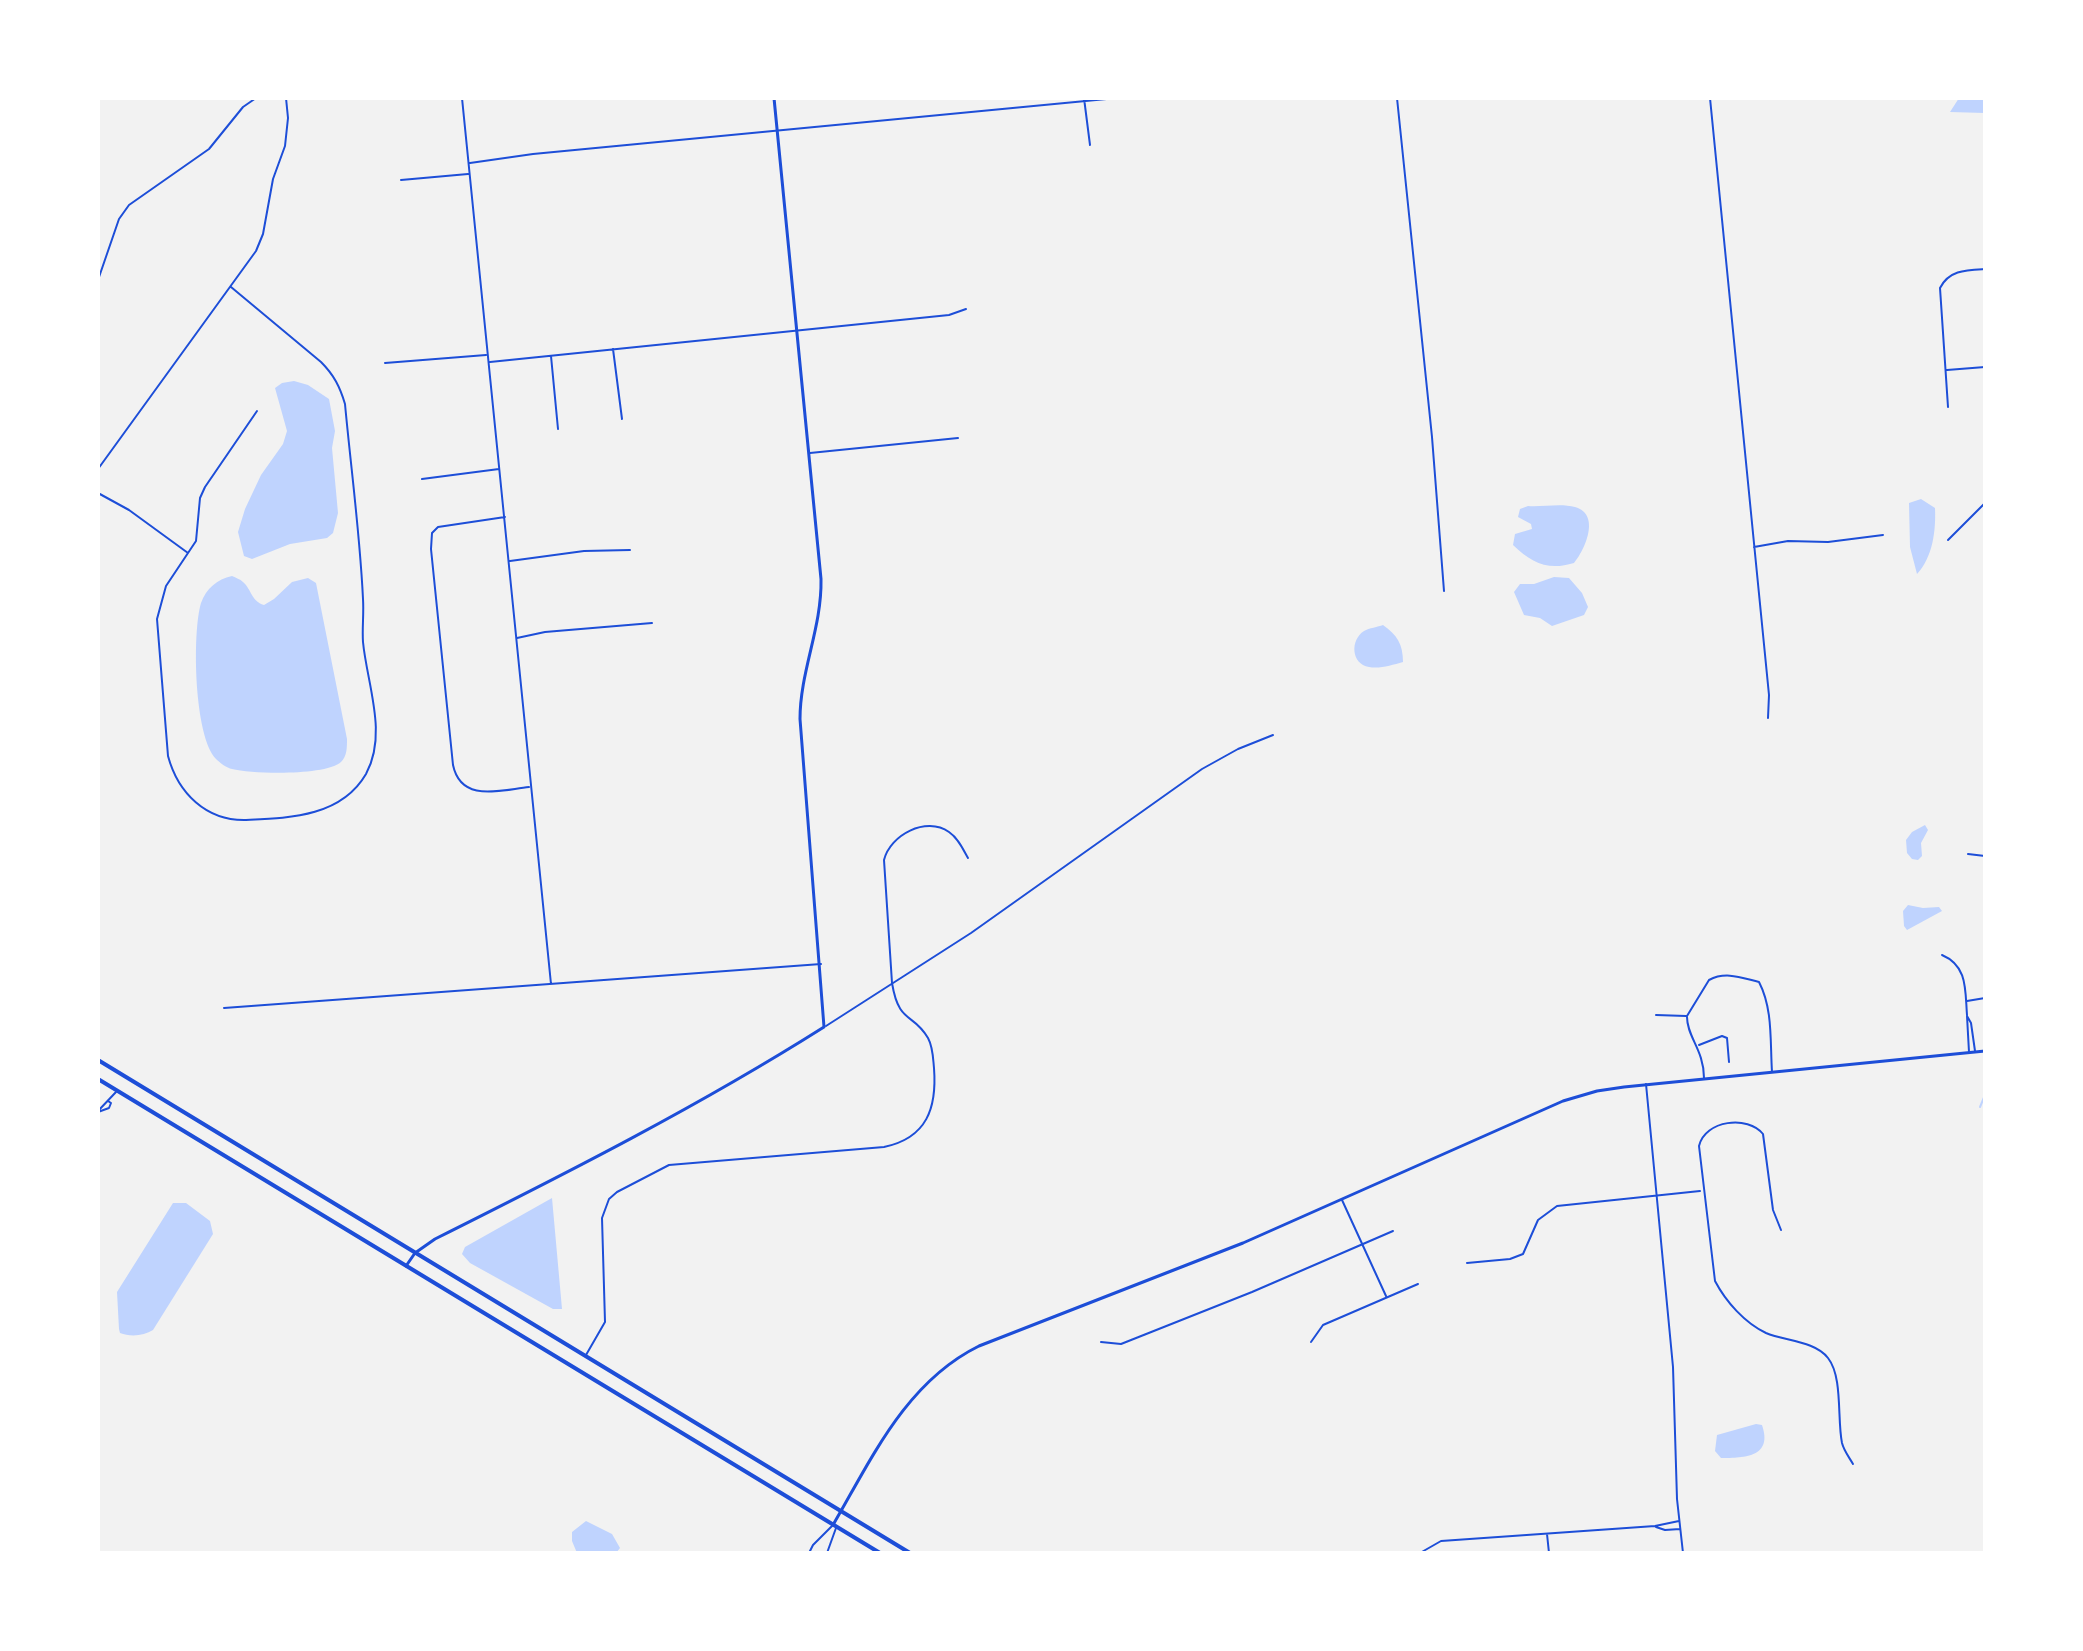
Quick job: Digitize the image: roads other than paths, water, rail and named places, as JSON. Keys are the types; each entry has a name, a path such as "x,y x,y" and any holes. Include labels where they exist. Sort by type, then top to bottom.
{"highway":[{"path":"98,1060 910,1553"},
{"path":"98,1079 880,1553"}],"street":[{"path":"98,280 119,219 129,205 209,149 237,113 256,98"},
{"path":"98,469 256,251 263,234 269,194 288,130 286,98"},
{"path":"462,98 551,984"},
{"path":"774,98 821,592 817,632 803,684 800,719 824,1027"},
{"path":"468,163 533,154 1117,98"},
{"path":"1397,98 1432,437 1444,591"},
{"path":"1710,98 1769,695 1768,718"},
{"path":"1084,99 1090,145"},
{"path":"401,180 469,174"},
{"path":"1948,407 1939,295 1941,285 1953,273 1985,269"},
{"path":"231,287 321,362 332,374 345,404 363,602 363,644 376,733 365,775 342,800 307,814 229,819 197,805 178,783 168,756 157,619 166,586 198,536 200,498 205,487 257,411"},
{"path":"488,362 949,315 966,309"},
{"path":"613,348 622,419"},
{"path":"385,363 487,355"},
{"path":"551,355 558,429"},
{"path":"1946,370 1985,367"},
{"path":"809,453 958,438"},
{"path":"422,479 500,469"},
{"path":"98,493 122,505 189,554"},
{"path":"1948,540 1985,503"},
{"path":"505,517 442,525 432,533 431,549 457,780 473,791 530,787"},
{"path":"1754,547 1788,541 1828,542 1883,535"},
{"path":"509,561 584,551 630,550"},
{"path":"516,638 545,632 652,623"},
{"path":"406,1266 415,1253 435,1239 709,1097 824,1027 971,933 1202,769 1238,749 1273,735"},
{"path":"586,1356 605,1322 602,1218 609,1199 617,1192 669,1165 894,1145 905,1141 925,1122 931,1113 935,1088 931,1042 900,1012 892,983 883,867 885,853 896,840 915,828 929,826 942,828 954,835 968,858"},
{"path":"1968,854 1985,856"},
{"path":"1942,955 1961,968 1969,1052"},
{"path":"224,1008 821,964"},
{"path":"1704,1078 1702,1057 1687,1026 1687,1016 1709,980 1729,975 1759,982 1765,994 1770,1018 1772,1072"},
{"path":"1966,1001 1985,998"},
{"path":"1656,1015 1687,1016"},
{"path":"1967,1016 1975,1052"},
{"path":"1697,1046 1722,1036 1727,1038 1729,1062"},
{"path":"827,1553 841,1511 902,1410 931,1377 979,1346 1243,1243 1563,1101 1597,1091 1985,1051"},
{"path":"1646,1084 1673,1367 1683,1553"},
{"path":"98,1112 118,1091"},
{"path":"1781,1230 1773,1210 1766,1142 1758,1129 1751,1125 1716,1126 1707,1130 1699,1146 1715,1281 1728,1300 1754,1326 1810,1346 1827,1356 1835,1374 1842,1442 1853,1464"},
{"path":"1467,1263 1510,1259 1523,1254 1538,1220 1543,1213 1557,1206 1703,1190"},
{"path":"1342,1199 1386,1297"},
{"path":"1101,1342 1121,1344 1393,1231"},
{"path":"1311,1342 1323,1325 1418,1284"},
{"path":"1420,1553 1441,1541 1655,1526 1680,1521"},
{"path":"809,1553 813,1545 835,1526"},
{"path":"1655,1526 1665,1530 1680,1529"},
{"path":"1547,1533 1549,1553"}],"water":[{"path":"1959,98 1985,98 1985,113 1950,112"},
{"path":"294,381 308,385 329,399 335,431 332,448 338,513 333,533 327,538 290,544 252,559 244,556 238,532 261,475 283,444 287,431 275,388"},
{"path":"1921,499 1935,508 1935,525 1930,551 1917,574 1910,547 1909,503"},
{"path":"1564,505 1583,511 1589,524 1588,533 1574,563 1556,566 1541,564 1513,545 1515,534 1532,529 1531,524 1518,517 1520,509"},
{"path":"232,576 243,582 256,601 264,605 292,582 308,578 316,583 347,739 346,754 333,767 305,772 242,771 222,764 209,747 203,729 197,684 198,617 209,589"},
{"path":"1554,577 1569,578 1582,593 1588,607 1584,615 1552,626 1540,618 1524,615 1514,592 1520,584 1534,584"},
{"path":"1383,625 1398,640 1403,662 1377,667 1363,665 1354,651 1356,640 1364,631"},
{"path":"1925,825 1928,830 1921,843 1922,856 1918,860 1912,859 1907,853 1906,840 1912,832"},
{"path":"1908,905 1939,907 1942,911 1907,930 1903,911"},
{"path":"552,1198 562,1309 553,1309 470,1263 462,1254 465,1247"},
{"path":"173,1203 186,1203 210,1221 213,1234 153,1330 137,1335 120,1333 117,1292"},
{"path":"1762,1425 1764,1444 1755,1454 1721,1458 1715,1451 1717,1435"},
{"path":"586,1521 612,1534 620,1548 616,1553 577,1553 572,1532"}],"waterway":[{"path":"1980,1107 1985,1095"}]}
